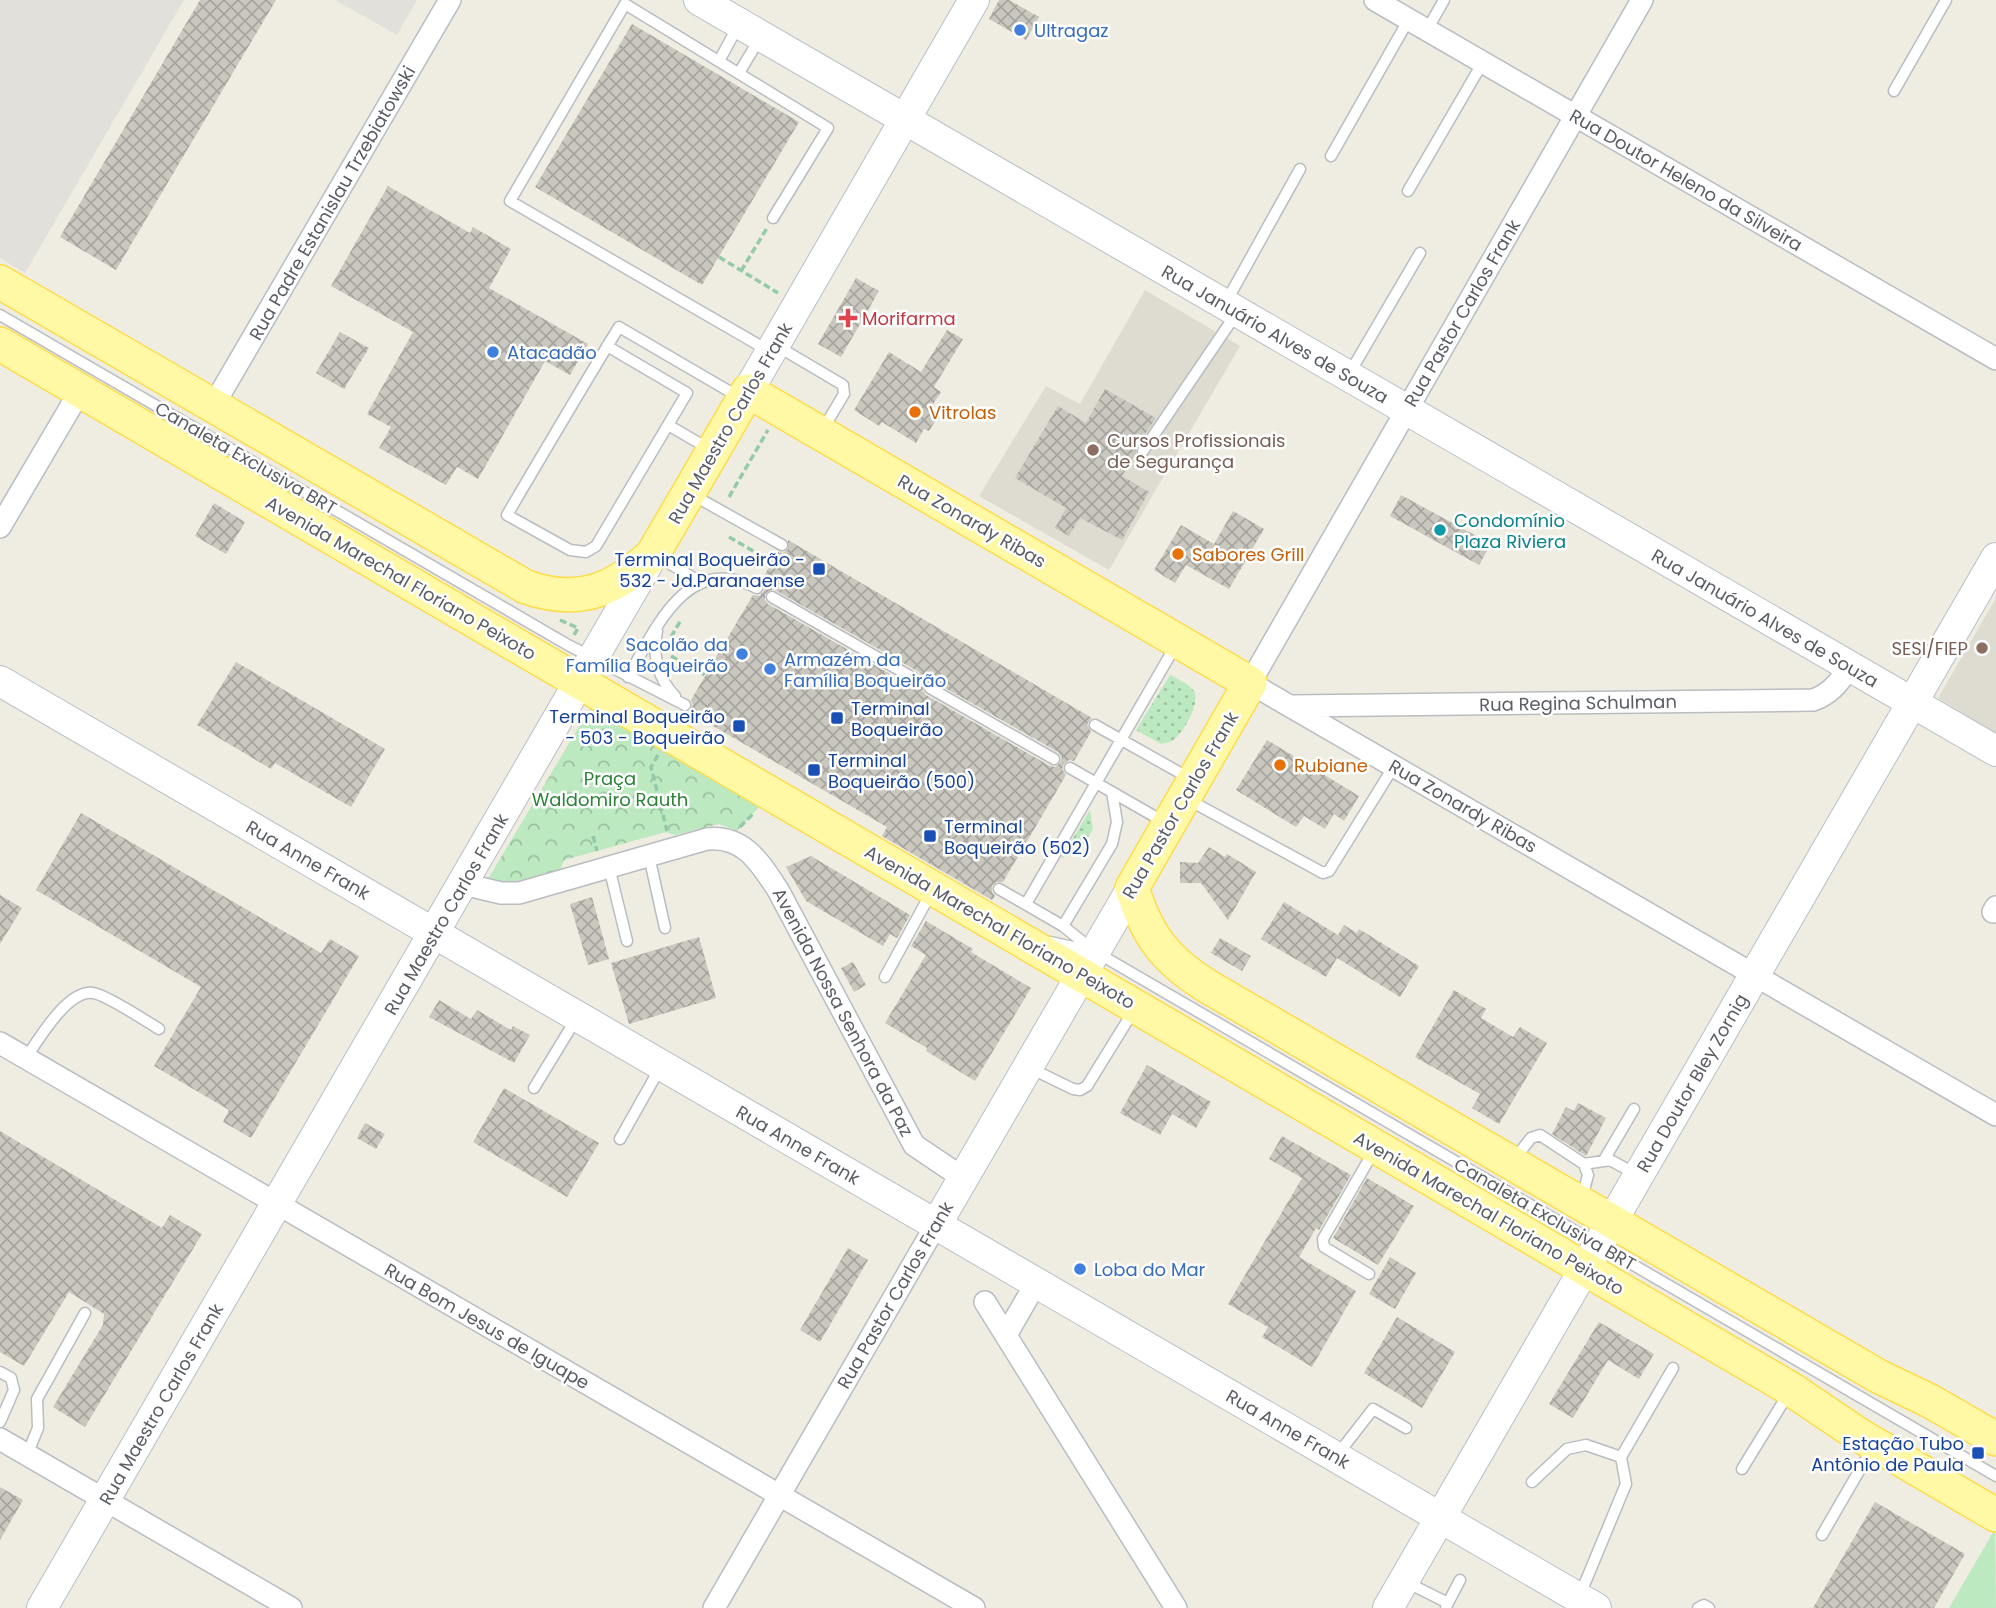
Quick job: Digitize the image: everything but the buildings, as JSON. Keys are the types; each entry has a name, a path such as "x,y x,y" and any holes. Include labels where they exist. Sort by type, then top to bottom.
{"main road":[{"path":"0,282 526,587 541,592 574,596 604,589 631,575 653,554"},
{"name":"Avenida Marechal Floriano Peixoto","path":"0,344 514,634 586,671 934,889 1013,934 1088,963 1136,1007 1376,1146 1598,1245 1878,1376 1944,1408 1996,1438"},
{"name":"Rua Zonardy Ribas","path":"745,395 780,410 1250,682"},
{"name":"Rua Maestro Carlos Frank","path":"653,554 745,395"},
{"name":"Rua Pastor Carlos Frank","path":"1132,888 1250,682"},
{"name":"Avenida Marechal Floriano Peixoto","path":"1132,888 1147,927 1158,945 1188,975 1421,1122 1511,1164 1581,1204 1598,1245 1791,1389 1874,1444 1996,1515"}],"street":[{"name":"Rua Padre Estanislau Trzebiatowski","path":"213,406 450,0"},
{"name":"Rua Maestro Carlos Frank","path":"745,395 974,0"},
{"name":"Rua Doutor Heleno da Silveira","path":"1375,0 1996,359"},
{"name":"Rua Pastor Carlos Frank","path":"1250,682 1642,0"},
{"name":"Rua Januário Alves de Souza","path":"730,15 905,120 1996,751"},
{"path":"0,527 80,390"},
{"name":"Rua Maestro Carlos Frank","path":"42,1608 653,554"},
{"name":"Rua Doutor Bley Zornig","path":"1388,1608 1996,558"},
{"name":"Rua Regina Schulman","path":"1291,706 1813,700 1833,690 1850,667"},
{"name":"Rua Anne Frank","path":"0,681 1587,1603"},
{"name":"Rua Zonardy Ribas","path":"1250,682 1996,1115"},
{"path":"464,884 501,893 519,892 707,839 729,839"},
{"name":"Avenida Nossa Senhora da Paz","path":"729,839 753,856 778,890 914,1146 963,1178"},
{"name":"Rua Pastor Carlos Frank","path":"714,1608 1132,888"},
{"name":"Rua Bom Jesus de Iguape","path":"0,1043 974,1608"},
{"path":"1006,1335 1036,1283"},
{"path":"985,1302 1176,1608"},
{"path":"0,1439 291,1608"}],"lane":[{"path":"1331,156 1418,25 1444,0"},
{"path":"1894,90 1946,0"},
{"path":"773,218 828,128 625,4 510,201 843,385 844,394 820,433"},
{"path":"719,61 730,15"},
{"path":"730,15 739,73"},
{"path":"1408,191 1483,62"},
{"path":"1143,451 1231,308 1300,169"},
{"path":"1348,376 1420,253"},
{"name":"Canaleta Exclusiva BRT","path":"0,315 492,602 586,671 628,677 685,705 666,687 658,669 655,646 660,622"},
{"path":"607,346 687,393 596,546 586,552 569,551 508,515 607,346 619,327 745,395"},
{"path":"668,425 713,452"},
{"path":"689,493 782,545"},
{"path":"653,554 702,583"},
{"path":"628,677 673,602 692,588 702,583 728,580 757,588"},
{"path":"772,597 915,679"},
{"name":"Canaleta Exclusiva BRT","path":"492,602 514,634"},
{"path":"999,889 1026,904 1179,641"},
{"path":"930,688 1054,759"},
{"path":"1096,725 1122,740 1182,801 1322,873 1329,871 1394,766"},
{"path":"1070,768 1112,792 1182,801"},
{"path":"1063,926 1112,844 1117,822 1112,792"},
{"path":"649,856 665,928"},
{"path":"610,867 628,941"},
{"path":"885,977 934,889"},
{"name":"Canaleta Exclusiva BRT","path":"1026,904 1063,926 1088,963 1266,1051 1996,1476"},
{"path":"26,1058 69,1002 81,994 95,992 159,1029"},
{"path":"1027,1067 1080,1090 1087,1086 1136,1007"},
{"path":"534,1087 577,1017"},
{"path":"1266,1051 1282,1073"},
{"path":"620,1139 662,1065"},
{"path":"1290,1083 1318,1113"},
{"path":"1604,1160 1634,1109"},
{"path":"1372,1113 1421,1122"},
{"path":"1511,1164 1531,1138 1540,1135 1584,1164 1588,1175 1581,1204"},
{"path":"1369,1274 1324,1247 1323,1239 1376,1146"},
{"path":"1584,1164 1604,1160 1616,1162 1639,1175"},
{"path":"27,1455 38,1428 37,1399 86,1313"},
{"path":"1587,1603 1626,1484 1621,1457 1673,1368"},
{"path":"0,1372 11,1378 14,1391 0,1422"},
{"path":"1742,1469 1791,1389"},
{"path":"1336,1457 1373,1409 1406,1427"},
{"path":"1822,1535 1874,1444"},
{"path":"1532,1482 1567,1449 1586,1445 1621,1457"},
{"path":"1403,1581 1447,1605 1460,1580"},
{"path":"1698,1608 1704,1605 1709,1608"}],"path":[{"path":"741,271 773,218"},
{"path":"719,257 797,305"},
{"path":"729,497 780,410"},
{"path":"729,537 772,562"},
{"path":"663,651 705,676"},
{"path":"659,753 651,767 671,849"},
{"path":"729,839 759,807"}],"shaded area":[{"path":"0,0 184,0 25,273 0,258"},
{"path":"335,0 417,0 397,35"},
{"name":"Cursos Profissionais de Segurança","path":"1145,290 1240,346 1109,570 979,496 1046,386 1080,404"},
{"name":"SESI/FIEP","path":"1996,598 1996,733 1938,698"}],"green space":[{"path":"1170,675 1192,688 1196,696 1190,718 1181,732 1172,741 1161,744 1136,730"},
{"name":"Praça Waldomiro Rauth","path":"590,708 759,807 737,831 719,824 675,835 666,832 564,860 559,872 515,882 488,879"},
{"path":"1090,810 1093,829 1078,853 1061,858"},
{"path":"1995,1529 1996,1608 1949,1608"}],"place":[{"name":"Ultragaz","path":"1020,30"},
{"name":"Morifarma","path":"848,318"},
{"name":"Atacadão","path":"493,352"},
{"name":"Vitrolas","path":"915,412"},
{"name":"Cursos Profissionais de Segurança","path":"1093,450"},
{"name":"Condomínio Plaza Riviera","path":"1440,530"},
{"name":"Sabores Grill","path":"1178,554"},
{"name":"Terminal Boqueirão - 532 - Jd.Paranaense","path":"819,569"},
{"name":"SESI/FIEP","path":"1982,648"},
{"name":"Sacolão da Família Boqueirão","path":"742,654"},
{"name":"Armazém da Família Boqueirão","path":"770,669"},
{"name":"Terminal Boqueirão","path":"837,718"},
{"name":"Terminal Boqueirão - 503 - Boqueirão","path":"739,726"},
{"name":"Rubiane","path":"1280,765"},
{"name":"Terminal Boqueirão (500)","path":"814,770"},
{"name":"Terminal Boqueirão (502)","path":"930,836"},
{"name":"Loba do Mar","path":"1080,1269"},
{"name":"Estação Tubo Antônio de Paula","path":"1978,1453"}]}
